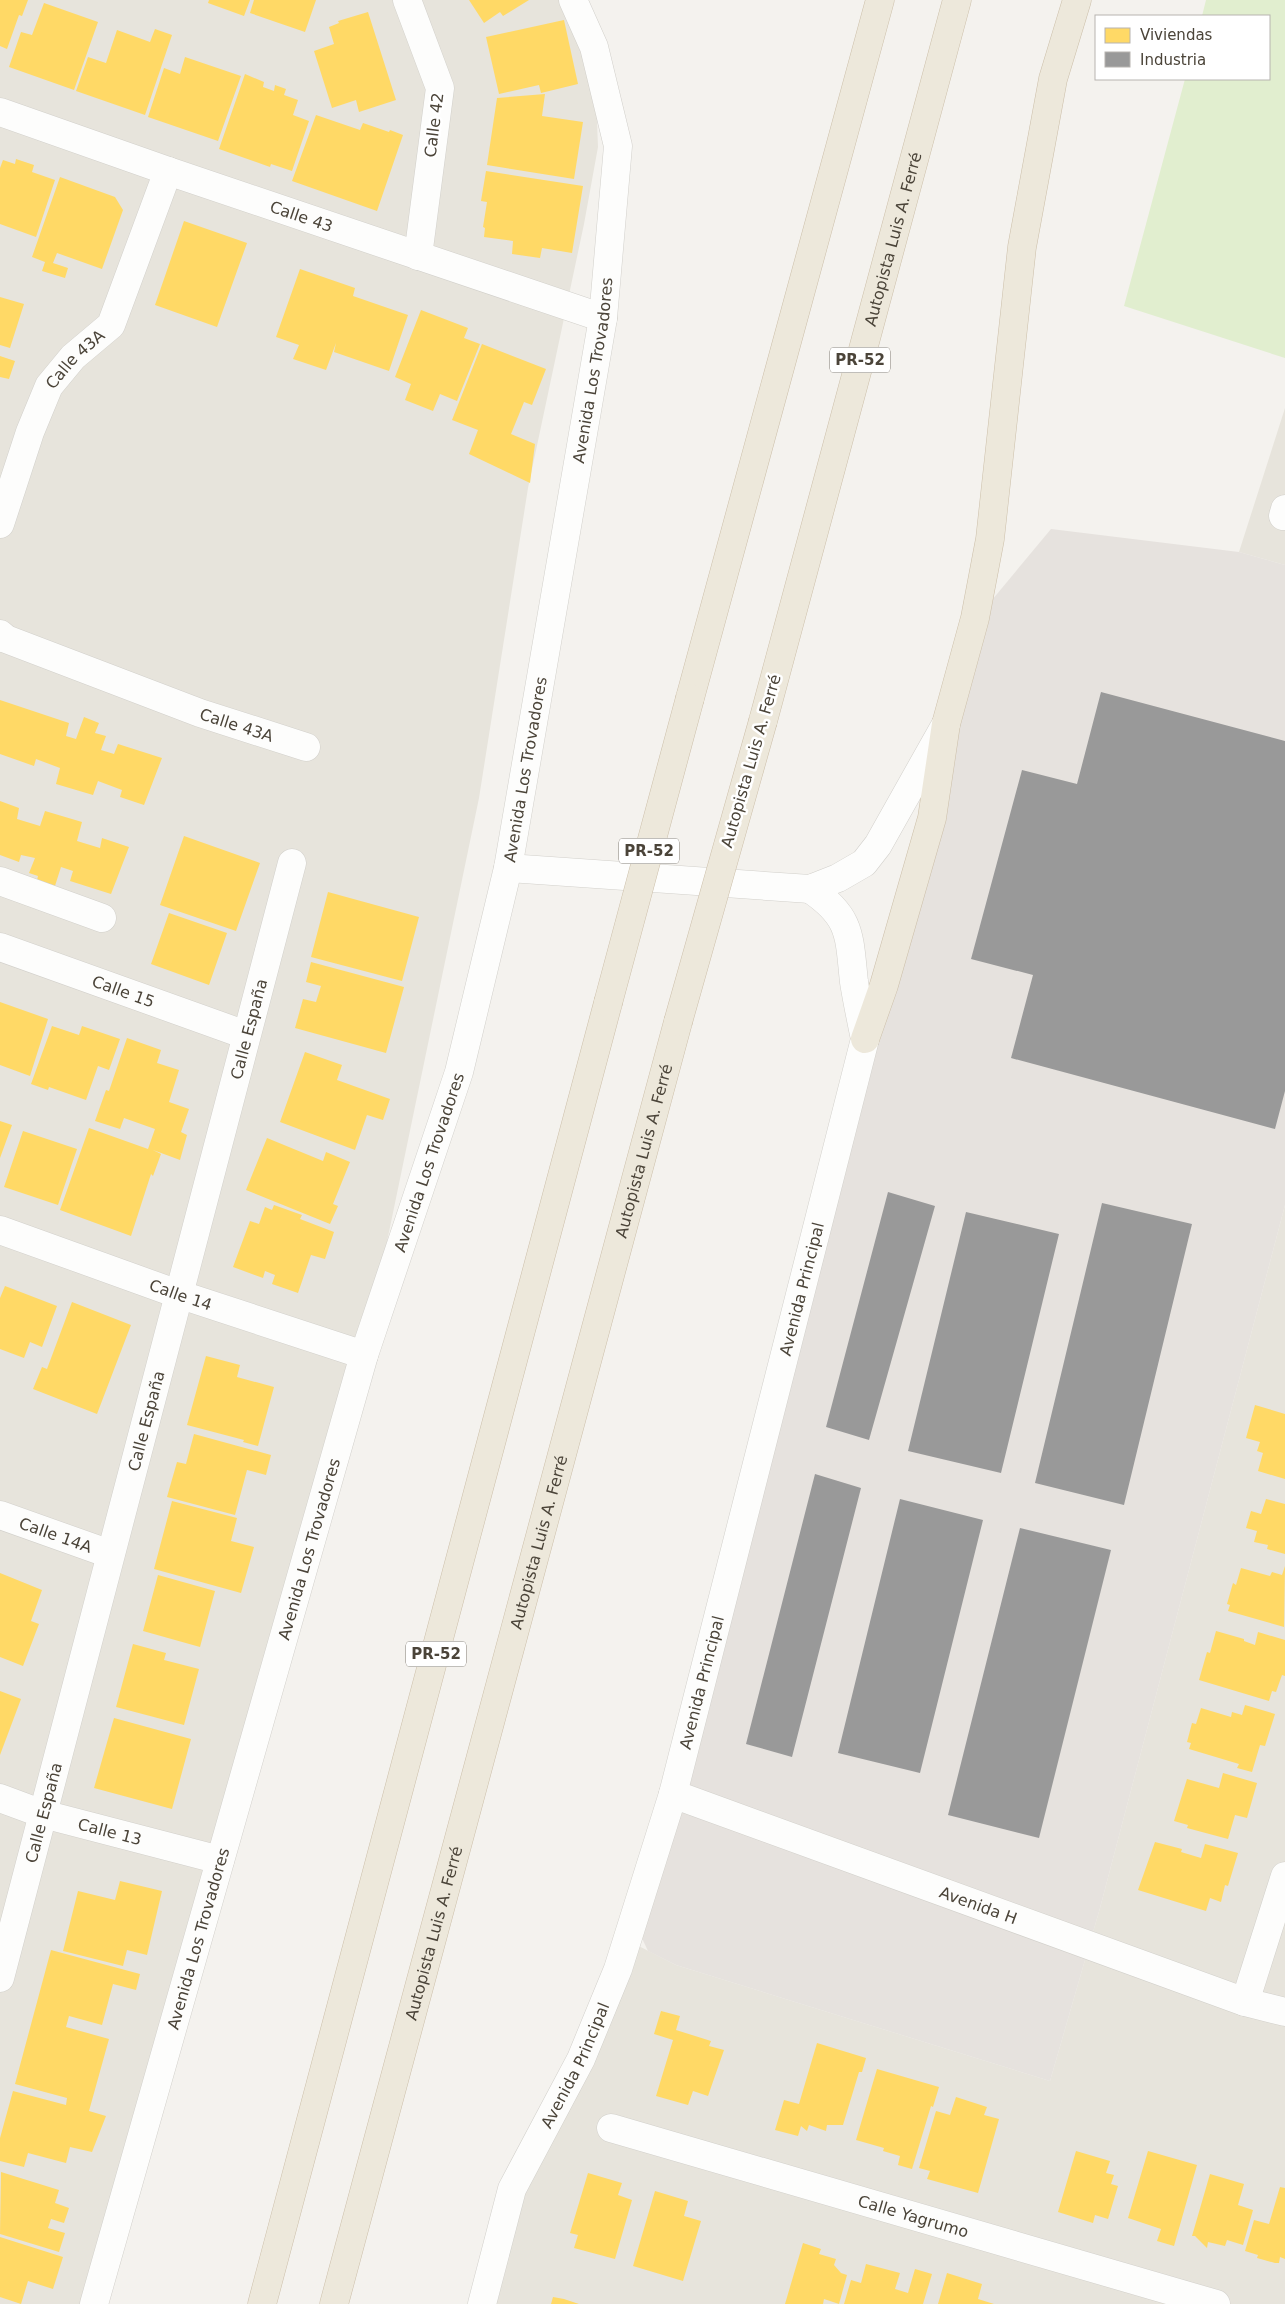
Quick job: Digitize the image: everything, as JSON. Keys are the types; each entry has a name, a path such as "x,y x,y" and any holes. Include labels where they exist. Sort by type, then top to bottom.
{"highway":[{"name":"PR-52","path":"262,2304 690,698 880,0"},
{"name":"Autopista Luis A. Ferré","path":"334,2304 678,1022 763,721 957,0"},
{"path":"865,1039 884,985 932,818 946,724 975,618 990,539 1022,247 1053,79 1077,0"}],"street":[{"name":"Calle 42","path":"408,0 440,88 418,256"},
{"name":"Avenida Los Trovadores","path":"94,2304 364,1354 459,1072 508,868 603,318 618,146 594,47 574,0"},
{"name":"Calle 43","path":"0,112 168,171 603,318"},
{"name":"Calle 43A","path":"0,524 49,386 73,357 112,325 168,171"},
{"path":"1285,509 1283,516 1285,516"},
{"name":"Calle 43A","path":"0,634 6,638 200,713 306,746"},
{"path":"508,868 810,889 838,878 864,863 878,846 946,724"},
{"name":"Calle España","path":"0,1978 292,863"},
{"path":"0,881 102,918"},
{"path":"810,889 826,900 844,922 852,948 854,982 865,1039"},
{"name":"Calle 15","path":"0,947 246,1036"},
{"name":"Avenida Principal","path":"482,2304 512,2189 581,2059 618,1969 673,1794 865,1039"},
{"name":"Calle 14","path":"0,1230 178,1294 364,1354"},
{"name":"Calle 14A","path":"0,1515 110,1554"},
{"name":"Avenida H","path":"673,1794 1245,2002 1285,2012"},
{"name":"Calle 13","path":"0,1798 43,1814 220,1860"},
{"path":"1245,2002 1285,1876"},
{"name":"Calle Yagrumo","path":"611,2128 1216,2304"}],"shaded area":[{"path":"0,0 585,0 594,47 598,147 584,224 528,488 479,798 384,1256 94,2304 0,2304"},
{"path":"1285,408 1285,565 1239,552"},
{"path":"1051,529 1239,552 1285,565 1285,1205 1100,1908 1050,2081 676,1965 648,1951 632,1917 992,600"},
{"path":"1285,1205 1285,2304 486,2304 513,2202 625,1939 676,1965 1050,2081 1100,1908"}],"green space":[{"path":"1206,0 1285,0 1285,358 1124,306 1185,80 1270,80 1270,15 1202,15"}],"building: Viviendas":[{"path":"0,0 28,0 22,16 19,15 7,49 0,46"},
{"path":"209,0 250,0 244,16 208,3"},
{"path":"254,0 316,0 305,32 250,13"},
{"path":"469,0 529,0 503,16 500,12 484,23"},
{"path":"44,3 98,22 74,90 9,67 21,32 32,35"},
{"path":"368,12 396,100 359,112 356,100 332,108 314,51 334,44 329,27 339,23 338,21"},
{"path":"564,20 578,84 541,93 539,85 499,94 486,37"},
{"path":"155,29 172,35 145,115 76,91 88,57 106,63 117,30 150,42"},
{"path":"185,57 241,76 218,141 148,117 164,68 180,74"},
{"path":"245,74 264,82 263,87 274,91 275,85 286,89 284,95 298,100 293,115 309,121 292,171 271,164 270,167 219,149"},
{"path":"545,94 542,116 583,122 574,179 487,165 497,98"},
{"path":"316,115 360,130 363,123 403,135 377,211 292,181"},
{"path":"16,159 34,165 32,172 55,180 36,237 0,224 0,168 3,160 15,164"},
{"path":"486,171 583,186 572,253 542,248 540,258 512,254 513,241 484,237 485,228 483,227 487,202 481,201"},
{"path":"60,177 115,197 123,210 102,269 57,253 53,263 68,268 65,278 42,271 45,262 32,257"},
{"path":"184,221 247,243 217,327 155,305"},
{"path":"300,269 355,288 353,296 408,315 389,371 334,352 336,343 326,370 293,359 299,345 276,337"},
{"path":"0,297 24,304 10,348 0,345"},
{"path":"421,310 468,328 464,338 480,344 457,401 440,394 433,411 405,400 411,384 395,377"},
{"path":"482,344 546,369 532,405 524,402 511,434 535,444 530,483 469,454 478,430 452,420"},
{"path":"0,356 15,361 9,379 0,377"},
{"path":"0,700 69,723 66,736 76,739 84,717 99,723 95,733 106,736 101,750 114,754 118,744 162,758 144,805 120,797 122,790 98,781 93,795 56,784 60,768 36,759 34,766 0,754"},
{"path":"0,801 19,808 17,819 40,826 45,811 82,822 77,841 100,848 102,838 129,847 111,894 70,881 73,871 61,867 54,889 36,884 38,876 29,873 35,858 21,855 19,862 0,855"},
{"path":"184,836 260,863 236,931 160,905"},
{"path":"328,892 419,917 402,981 311,957"},
{"path":"169,913 227,933 209,985 151,964"},
{"path":"311,962 404,987 386,1053 295,1028 303,999 316,1002 321,986 306,982"},
{"path":"0,1002 48,1019 30,1076 0,1065"},
{"path":"52,1026 79,1035 82,1026 120,1039 109,1070 98,1066 86,1100 49,1087 48,1090 31,1084"},
{"path":"127,1038 161,1050 157,1063 179,1070 169,1102 189,1109 181,1132 187,1135 180,1160 153,1150 161,1154 153,1176 151,1174 131,1236 60,1210 89,1128 148,1149 155,1129 124,1118 120,1129 95,1121 106,1090 109,1091"},
{"path":"305,1052 342,1065 337,1080 390,1099 383,1120 367,1115 355,1150 280,1122"},
{"path":"0,1121 12,1125 0,1158"},
{"path":"23,1131 77,1149 58,1205 4,1187"},
{"path":"267,1138 323,1161 326,1152 350,1162 333,1204 338,1206 330,1224 246,1190"},
{"path":"274,1205 302,1215 300,1219 334,1232 325,1259 311,1255 298,1293 272,1284 275,1275 265,1271 263,1278 233,1267 250,1221 259,1224 265,1207 272,1210"},
{"path":"5,1286 57,1306 42,1347 30,1342 24,1358 0,1349 0,1298"},
{"path":"72,1302 131,1325 97,1414 33,1389 42,1367 47,1369"},
{"path":"206,1356 240,1365 237,1377 274,1387 258,1446 243,1442 244,1440 187,1425"},
{"path":"1255,1405 1285,1414 1285,1479 1258,1471 1263,1453 1257,1451 1260,1442 1246,1438"},
{"path":"194,1434 271,1455 266,1475 247,1470 235,1515 167,1497 177,1462 186,1464"},
{"path":"1266,1499 1285,1504 1285,1554 1267,1549 1268,1545 1254,1542 1257,1531 1246,1528 1251,1511 1261,1514"},
{"path":"172,1501 237,1518 231,1541 254,1547 241,1593 154,1569"},
{"path":"1285,1566 1284,1627 1228,1611 1230,1605 1227,1604 1233,1583 1236,1585 1241,1568 1270,1576 1272,1572 1282,1575"},
{"path":"0,1573 42,1590 31,1621 39,1624 23,1666 0,1657"},
{"path":"158,1575 215,1591 200,1647 143,1631"},
{"path":"1216,1631 1244,1639 1244,1641 1255,1645 1258,1632 1285,1640 1285,1676 1282,1675 1276,1692 1272,1691 1269,1701 1199,1680 1207,1652 1210,1653"},
{"path":"133,1644 166,1653 164,1660 199,1669 184,1725 116,1707"},
{"path":"0,1691 21,1699 0,1755"},
{"path":"1245,1705 1275,1714 1265,1746 1260,1745 1252,1772 1237,1768 1239,1764 1189,1749 1191,1743 1187,1742 1192,1723 1196,1724 1201,1708 1231,1717 1232,1712 1242,1715"},
{"path":"114,1718 191,1739 172,1809 94,1788"},
{"path":"1223,1773 1257,1783 1247,1818 1235,1815 1228,1839 1187,1828 1188,1825 1174,1821 1187,1779 1219,1788"},
{"path":"1155,1842 1182,1849 1181,1852 1201,1858 1205,1844 1238,1853 1228,1886 1225,1885 1221,1902 1210,1898 1206,1911 1138,1890"},
{"path":"120,1881 162,1891 147,1955 127,1950 123,1966 63,1951 78,1891 115,1900"},
{"path":"51,1950 140,1974 136,1990 113,1984 102,2025 69,2016 66,2027 109,2039 89,2111 106,2116 92,2152 70,2147 66,2163 28,2153 24,2167 0,2161 0,2138 13,2091 66,2105 67,2098 15,2084"},
{"path":"661,2011 680,2016 676,2030 711,2041 709,2046 724,2050 708,2096 693,2091 688,2105 656,2096 673,2040 654,2034"},
{"path":"817,2043 866,2058 862,2072 859,2072 843,2125 827,2125 826,2131 809,2125 807,2131 801,2126 798,2136 775,2130 784,2100 799,2104"},
{"path":"877,2069 939,2087 933,2107 931,2106 912,2169 898,2165 900,2156 883,2151 884,2148 856,2140"},
{"path":"956,2097 987,2107 984,2115 999,2119 978,2193 927,2179 930,2171 919,2168 936,2111 950,2115"},
{"path":"1076,2151 1110,2161 1106,2173 1114,2175 1111,2184 1118,2186 1108,2219 1095,2215 1093,2223 1058,2212"},
{"path":"1148,2151 1197,2165 1174,2246 1157,2241 1161,2229 1128,2218"},
{"path":"1,2172 59,2190 55,2203 69,2208 64,2223 51,2219 48,2228 65,2233 59,2252 0,2234"},
{"path":"588,2173 622,2183 618,2195 632,2200 615,2259 574,2248 578,2235 570,2233"},
{"path":"1210,2174 1244,2184 1238,2205 1253,2210 1243,2245 1227,2240 1225,2246 1208,2242 1207,2248 1195,2236 1192,2236"},
{"path":"1280,2187 1285,2188 1285,2259 1280,2257 1279,2263 1275,2263 1257,2258 1258,2255 1245,2251 1254,2220 1269,2224"},
{"path":"655,2191 688,2201 684,2216 701,2221 683,2281 633,2266"},
{"path":"0,2237 63,2257 53,2289 28,2281 21,2304 0,2297"},
{"path":"803,2243 821,2249 819,2254 836,2259 834,2265 841,2273 847,2275 839,2304 824,2299 823,2304 785,2304"},
{"path":"866,2264 900,2273 895,2289 908,2293 915,2269 932,2274 923,2304 844,2304 851,2280 861,2283"},
{"path":"947,2273 982,2284 978,2299 994,2304 938,2304"},
{"path":"553,2297 564,2299 579,2304 551,2304"}],"building: Industria":[{"path":"1101,692 1285,741 1285,1091 1275,1129 1011,1058 1033,975 971,959 1022,770 1077,784"},
{"path":"888,1192 935,1206 869,1440 826,1427"},
{"path":"1102,1203 1192,1224 1124,1505 1035,1483"},
{"path":"966,1212 1059,1234 1001,1473 908,1451"},
{"path":"815,1474 861,1488 792,1757 746,1744"},
{"path":"900,1499 983,1520 920,1773 838,1753"},
{"path":"1020,1528 1111,1550 1039,1838 948,1815"}]}
